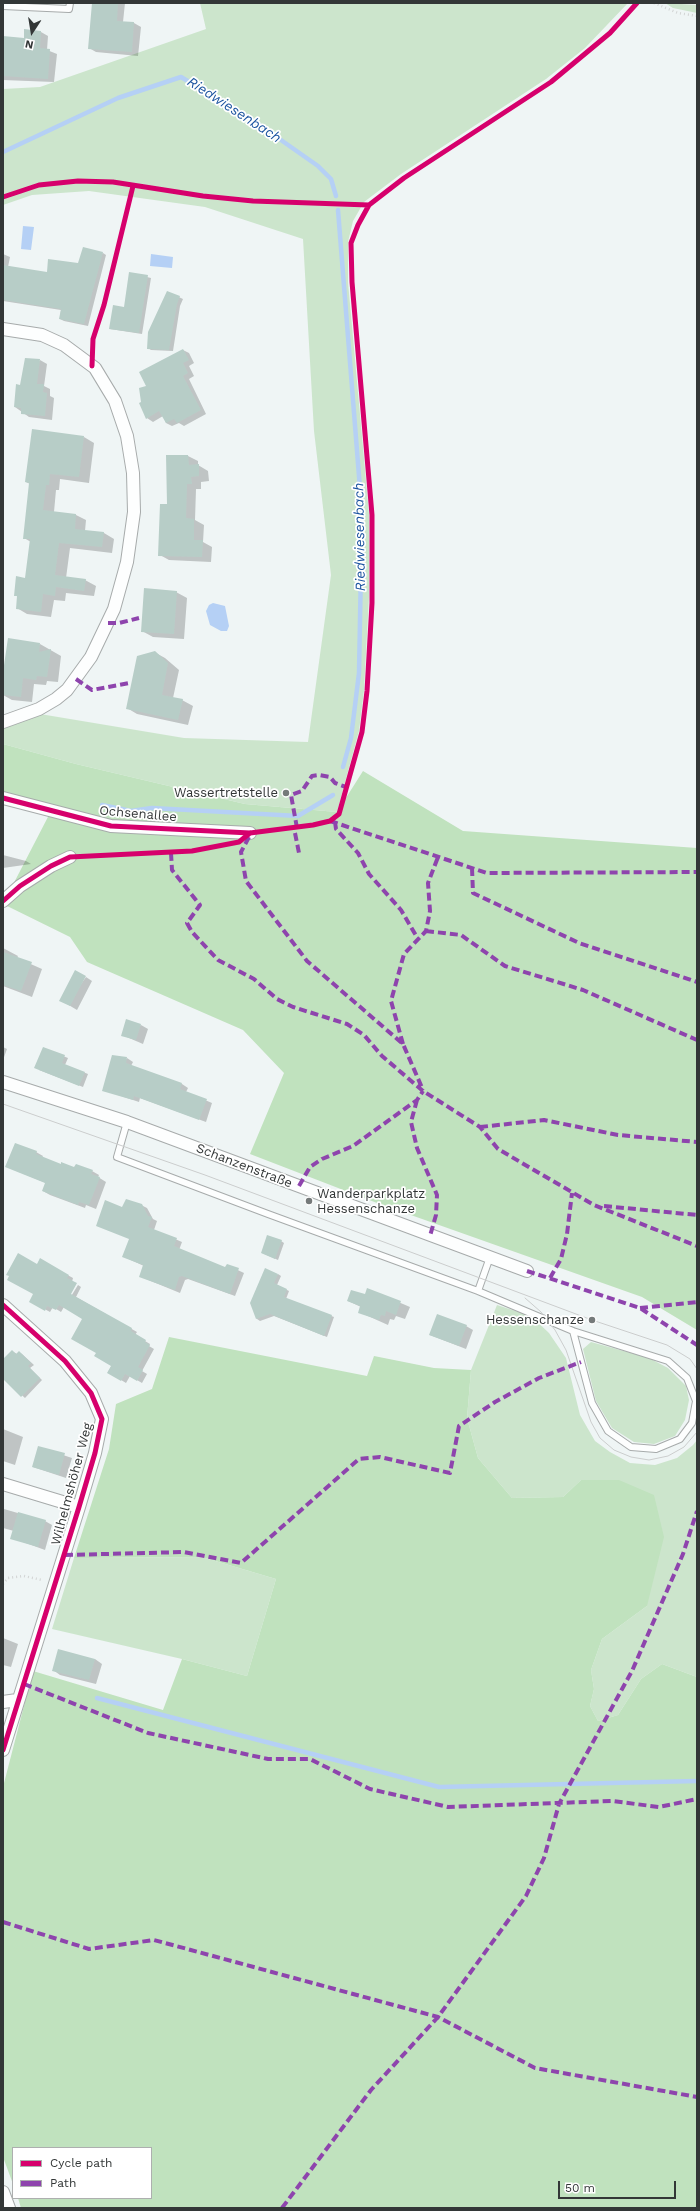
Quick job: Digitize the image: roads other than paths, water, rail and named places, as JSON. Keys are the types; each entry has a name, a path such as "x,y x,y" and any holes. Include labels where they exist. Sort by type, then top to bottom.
{"street":[{"path":"3,329 42,335 64,345 95,368 114,401 127,436 133,473 134,512 127,562 114,609 82,671 67,690 56,699 39,709 3,722"},
{"name":"Ochsenallee","path":"3,798 39,809 110,826 250,833"},
{"path":"3,901 20,886 50,866 70,857"},
{"name":"Schanzenstraße","path":"3,1082 127,1122 527,1271"},
{"name":"Wilhelmshöher Weg","path":"3,1305 65,1361 91,1393 102,1419 95,1453 79,1507 55,1586 17,1700 3,1750"},
{"path":"3,1484 79,1507"},
{"path":"3,1702 17,1700"},
{"path":"3,2192 9,2208"}],"lane":[{"path":"3,6 69,9 70,3"},
{"path":"127,1122 117,1157 478,1291 573,1331 668,1361 687,1378 696,1401 692,1423 680,1439 656,1449 632,1447 608,1431 592,1403 573,1331"},
{"path":"478,1291 490,1257"}],"water":[{"path":"23,226 34,227 31,250 21,249"},
{"path":"151,254 173,257 172,268 150,266"},
{"path":"213,603 225,606 229,626 227,631 221,631 210,625 206,611 209,605"}],"waterway":[{"name":"Riedwiesenbach","path":"3,152 118,98 181,77 251,119 318,166 331,179 336,196"},
{"name":"Riedwiesenbach","path":"338,210 362,514 359,673 351,738 343,767"},
{"name":"Riedwiesenbach","path":"102,805 131,811 152,808 298,816 333,795"},
{"path":"97,1698 439,1787 697,1781"}],"tram line":[{"path":"3,1104 205,1175 592,1320 667,1345 690,1359 697,1369"},
{"path":"525,1298 541,1312 555,1330 566,1350 591,1422 600,1438 614,1450 631,1457 649,1460 668,1456 684,1447 697,1432"}],"place":[{"name":"Wassertretstelle","path":"286,793"},
{"name":"Wanderparkplatz Hessenschanze","path":"309,1201"},
{"name":"Hessenschanze","path":"592,1320"}]}
